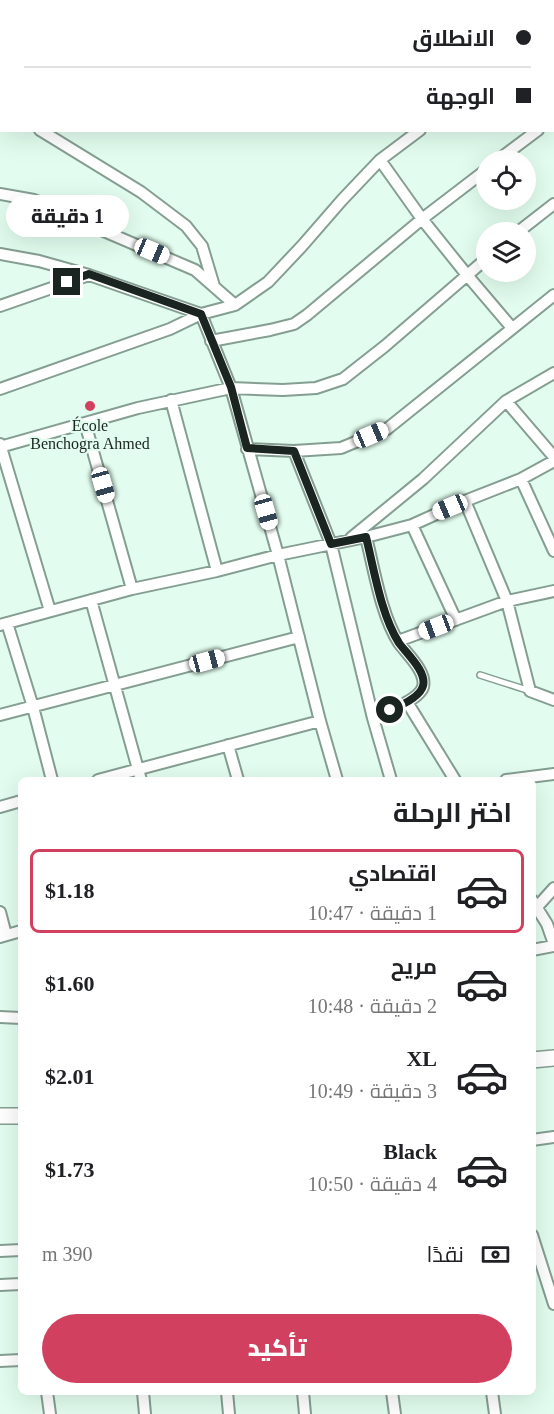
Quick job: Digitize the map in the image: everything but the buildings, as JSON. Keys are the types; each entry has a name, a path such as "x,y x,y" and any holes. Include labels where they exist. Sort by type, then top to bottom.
{"street":[{"path":"43,132 141,192 186,226 202,246 214,286"},
{"path":"0,389 170,329 201,314 235,305 268,282 380,160 417,132"},
{"path":"511,150 535,132"},
{"path":"380,160 422,219 512,328"},
{"path":"211,341 294,324 476,178"},
{"path":"0,194 34,200 64,211 99,229 195,270 235,305"},
{"path":"531,222 554,204"},
{"path":"0,255 39,261 89,274 201,314"},
{"path":"50,611 0,446 171,400 231,387 283,390 316,388 343,379 386,346 476,267"},
{"path":"0,306 89,274"},
{"path":"247,448 294,451 341,448 387,429 554,295"},
{"path":"201,314 231,387 336,777"},
{"path":"349,540 423,479 506,401 554,373"},
{"path":"171,400 217,571"},
{"path":"50,777 33,707 3,624 132,589 412,525 521,479 554,459 506,401"},
{"path":"85,423 132,589"},
{"path":"294,451 331,544 373,718 390,777"},
{"path":"521,479 554,551"},
{"path":"465,501 507,601 530,691 554,700"},
{"path":"412,525 456,620"},
{"path":"366,537 386,614 398,641 420,670 424,682 421,691 407,702 373,718"},
{"path":"398,641 507,601 554,591"},
{"path":"91,600 139,775"},
{"path":"0,715 299,637"},
{"path":"407,702 453,777"},
{"path":"123,777 139,775 228,745 320,721"},
{"path":"228,745 237,777"},
{"path":"530,777 554,774"},
{"path":"0,807 18,802"},
{"path":"536,902 554,888"},
{"path":"536,905 547,924 554,945 536,949"},
{"path":"0,912 3,936 18,932"},
{"path":"0,1017 18,1018"},
{"path":"536,1060 554,1058"},
{"path":"0,1116 18,1116"},
{"path":"536,1139 554,1137"},
{"path":"0,1251 18,1250"},
{"path":"536,1253 554,1304"},
{"path":"0,1285 18,1284"},
{"path":"0,1361 18,1360"},
{"path":"47,1395 50,1414"},
{"path":"143,1395 146,1414"},
{"path":"227,1395 229,1414"},
{"path":"303,1395 305,1414"},
{"path":"393,1395 395,1414"},
{"path":"492,1395 495,1414"}],"lane":[{"path":"480,675 530,691"}],"place":[{"name":"École Benchogra Ahmed","path":"90,406"}],"route":[{"path":"67,282 89,274 201,314 231,387 247,448 294,451 331,544 366,537 386,614 398,641 420,670 424,682 421,691 407,702 390,710"}]}
